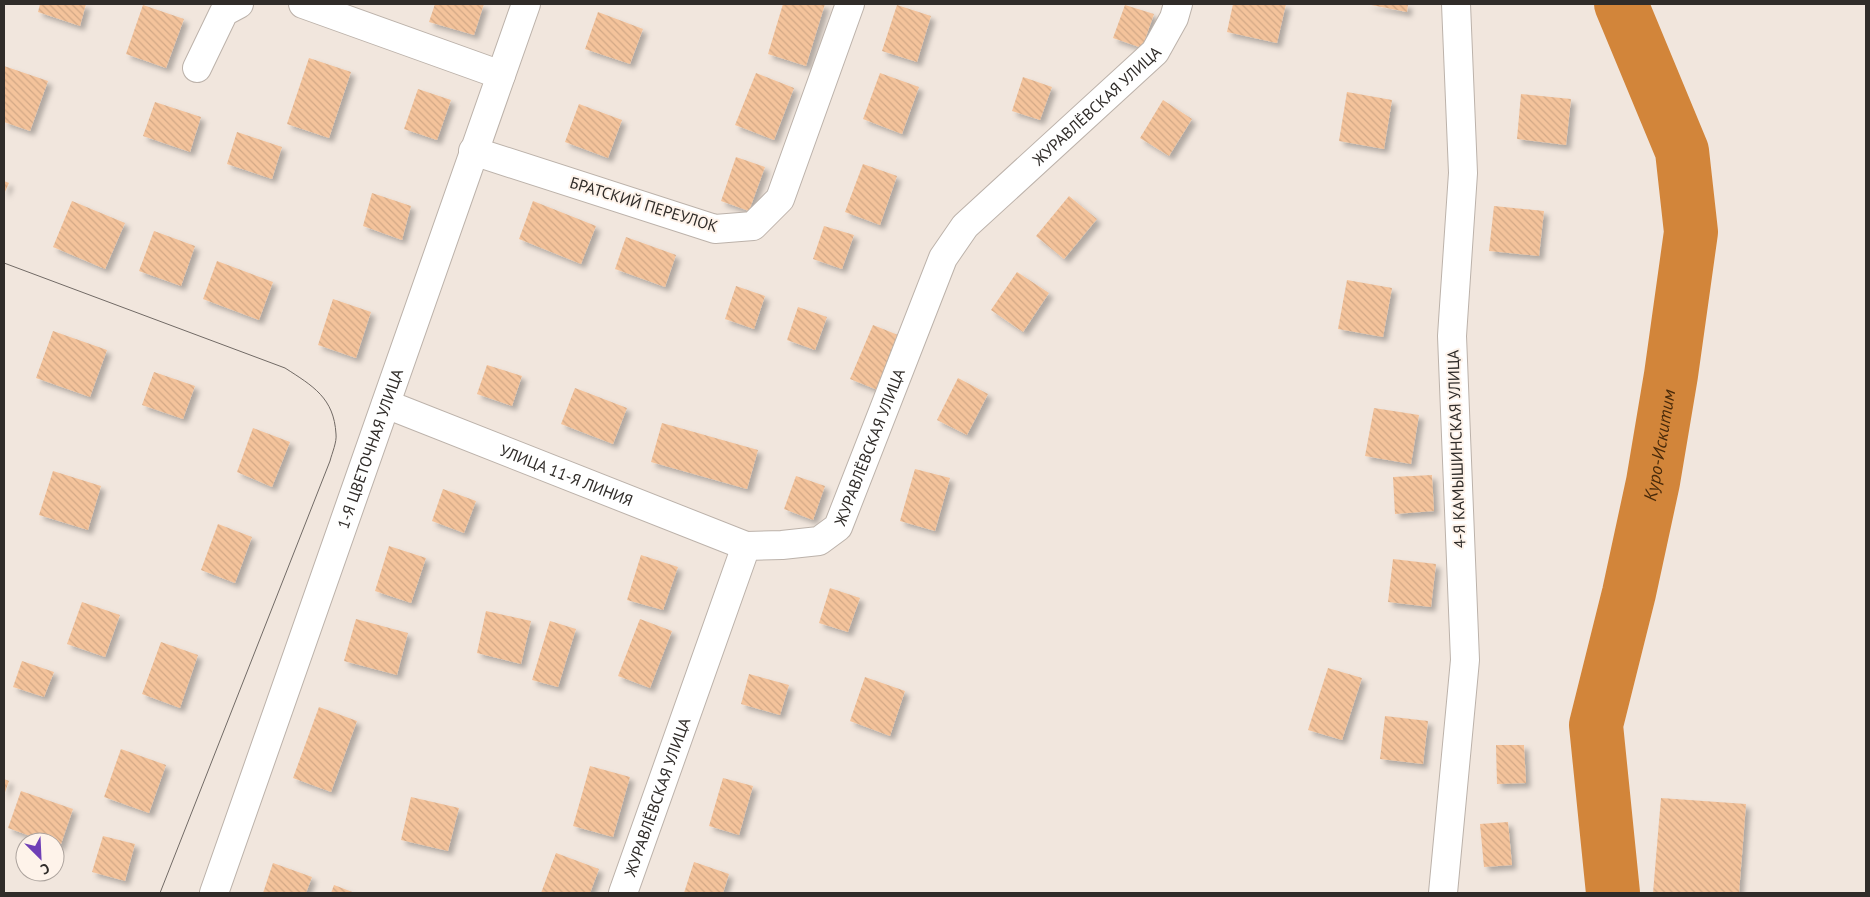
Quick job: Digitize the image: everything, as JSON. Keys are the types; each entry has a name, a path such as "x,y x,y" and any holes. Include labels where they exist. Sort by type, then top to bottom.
{"lane":[{"path":"197,68 224,12 239,4"},
{"path":"303,4 501,75"},
{"name":"1-Я ЦВЕТОЧНАЯ УЛИЦА","path":"214,893 526,4"},
{"name":"БРАТСКИЙ ПЕРЕУЛОК","path":"473,151 715,229 753,226 780,198 850,4"},
{"name":"ЖУРАВЛЁВСКАЯ УЛИЦА","path":"623,893 746,546 819,541 838,527 943,258 965,226 1155,52 1174,18 1178,4"},
{"name":"4-Я КАМЫШИНСКАЯ УЛИЦА","path":"1443,893 1465,660 1452,336 1463,173 1456,4"},
{"name":"УЛИЦА 11-Я ЛИНИЯ","path":"386,404 746,546"}],"building":[{"path":"40,4 86,4 80,26 38,12"},
{"path":"435,4 484,4 474,35 429,22"},
{"path":"783,4 825,4 806,66 768,54"},
{"path":"1233,4 1286,4 1277,43 1227,32"},
{"path":"1366,4 1408,4 1407,12"},
{"path":"143,5 184,19 166,68 126,54"},
{"path":"897,5 931,16 917,62 882,51"},
{"path":"1125,5 1154,14 1142,48 1113,38"},
{"path":"598,12 643,29 630,64 585,49"},
{"path":"309,58 351,72 329,138 287,124"},
{"path":"4,66 48,81 30,131 4,122"},
{"path":"756,73 794,88 774,140 735,125"},
{"path":"880,73 919,87 902,134 863,119"},
{"path":"1023,77 1052,87 1040,120 1012,111"},
{"path":"418,89 451,100 437,140 404,129"},
{"path":"1347,92 1392,100 1384,149 1339,141"},
{"path":"1521,94 1571,99 1566,145 1517,139"},
{"path":"1163,100 1192,119 1169,156 1140,138"},
{"path":"155,102 201,117 190,152 143,136"},
{"path":"579,104 622,120 608,158 565,142"},
{"path":"237,132 282,147 272,179 227,164"},
{"path":"736,157 765,167 749,211 721,201"},
{"path":"863,164 897,176 880,225 845,212"},
{"path":"4,181 9,183 4,194"},
{"path":"372,193 411,206 402,240 363,226"},
{"path":"1069,196 1097,219 1064,259 1036,236"},
{"path":"72,201 125,223 105,269 53,247"},
{"path":"533,201 596,226 581,264 519,239"},
{"path":"1494,206 1544,211 1539,256 1489,251"},
{"path":"824,226 854,235 842,269 813,259"},
{"path":"154,231 195,246 181,286 139,271"},
{"path":"626,237 676,255 665,287 615,269"},
{"path":"217,261 273,282 259,320 203,299"},
{"path":"1017,272 1049,293 1023,332 991,310"},
{"path":"1347,280 1392,288 1383,337 1338,329"},
{"path":"736,286 765,296 754,329 725,319"},
{"path":"333,299 371,312 356,358 318,345"},
{"path":"798,307 827,317 815,350 787,340"},
{"path":"873,325 908,339 885,393 850,379"},
{"path":"53,331 107,350 90,397 36,378"},
{"path":"487,365 522,376 512,406 477,394"},
{"path":"154,372 195,386 183,419 142,405"},
{"path":"958,378 988,394 967,435 937,420"},
{"path":"575,388 627,408 613,444 561,424"},
{"path":"1374,408 1419,415 1411,464 1365,456"},
{"path":"662,423 758,450 747,489 651,462"},
{"path":"253,428 290,442 272,487 237,472"},
{"path":"915,469 950,478 935,531 900,521"},
{"path":"53,471 101,486 88,530 39,515"},
{"path":"1432,475 1434,511 1395,514 1393,477"},
{"path":"796,476 825,486 813,520 784,509"},
{"path":"443,489 476,501 464,533 432,521"},
{"path":"218,524 252,537 235,583 201,570"},
{"path":"389,546 426,558 411,603 375,591"},
{"path":"641,555 678,567 663,610 627,600"},
{"path":"1393,559 1436,564 1431,607 1388,602"},
{"path":"830,588 860,598 848,632 819,623"},
{"path":"82,602 120,615 105,657 67,644"},
{"path":"486,611 531,621 521,664 477,653"},
{"path":"356,619 408,633 397,675 344,661"},
{"path":"640,619 672,631 650,688 618,676"},
{"path":"550,621 576,629 558,687 532,680"},
{"path":"161,642 198,655 180,708 142,694"},
{"path":"22,661 54,672 44,697 13,687"},
{"path":"1328,668 1362,678 1342,740 1308,730"},
{"path":"749,674 789,685 780,715 741,704"},
{"path":"865,677 905,691 890,736 850,721"},
{"path":"319,707 357,721 331,792 293,778"},
{"path":"1385,716 1428,721 1423,764 1380,759"},
{"path":"1496,745 1524,745 1526,783 1497,784"},
{"path":"121,749 166,765 149,813 104,797"},
{"path":"590,766 630,777 613,837 573,826"},
{"path":"723,778 753,786 739,835 709,826"},
{"path":"4,779 9,781 4,795"},
{"path":"21,791 73,809 65,832 19,832 8,828"},
{"path":"411,797 459,808 448,851 401,840"},
{"path":"1661,798 1746,804 1739,893 1653,893"},
{"path":"1508,822 1512,865 1484,867 1480,824"},
{"path":"103,836 135,844 125,881 92,872"},
{"path":"556,853 599,869 590,893 541,893"},
{"path":"694,862 729,874 723,893 684,893"},
{"path":"273,863 312,877 306,893 263,893"},
{"path":"334,885 355,893 331,893"}],"waterway":[{"name":"Куро-Искитим","path":"1613,893 1596,725 1629,593 1653,482 1671,375 1691,232 1682,151 1621,4"}],"tram line":[{"path":"4,263 285,368 320,394 331,411 334,422 336,440 330,461 160,893"}]}
